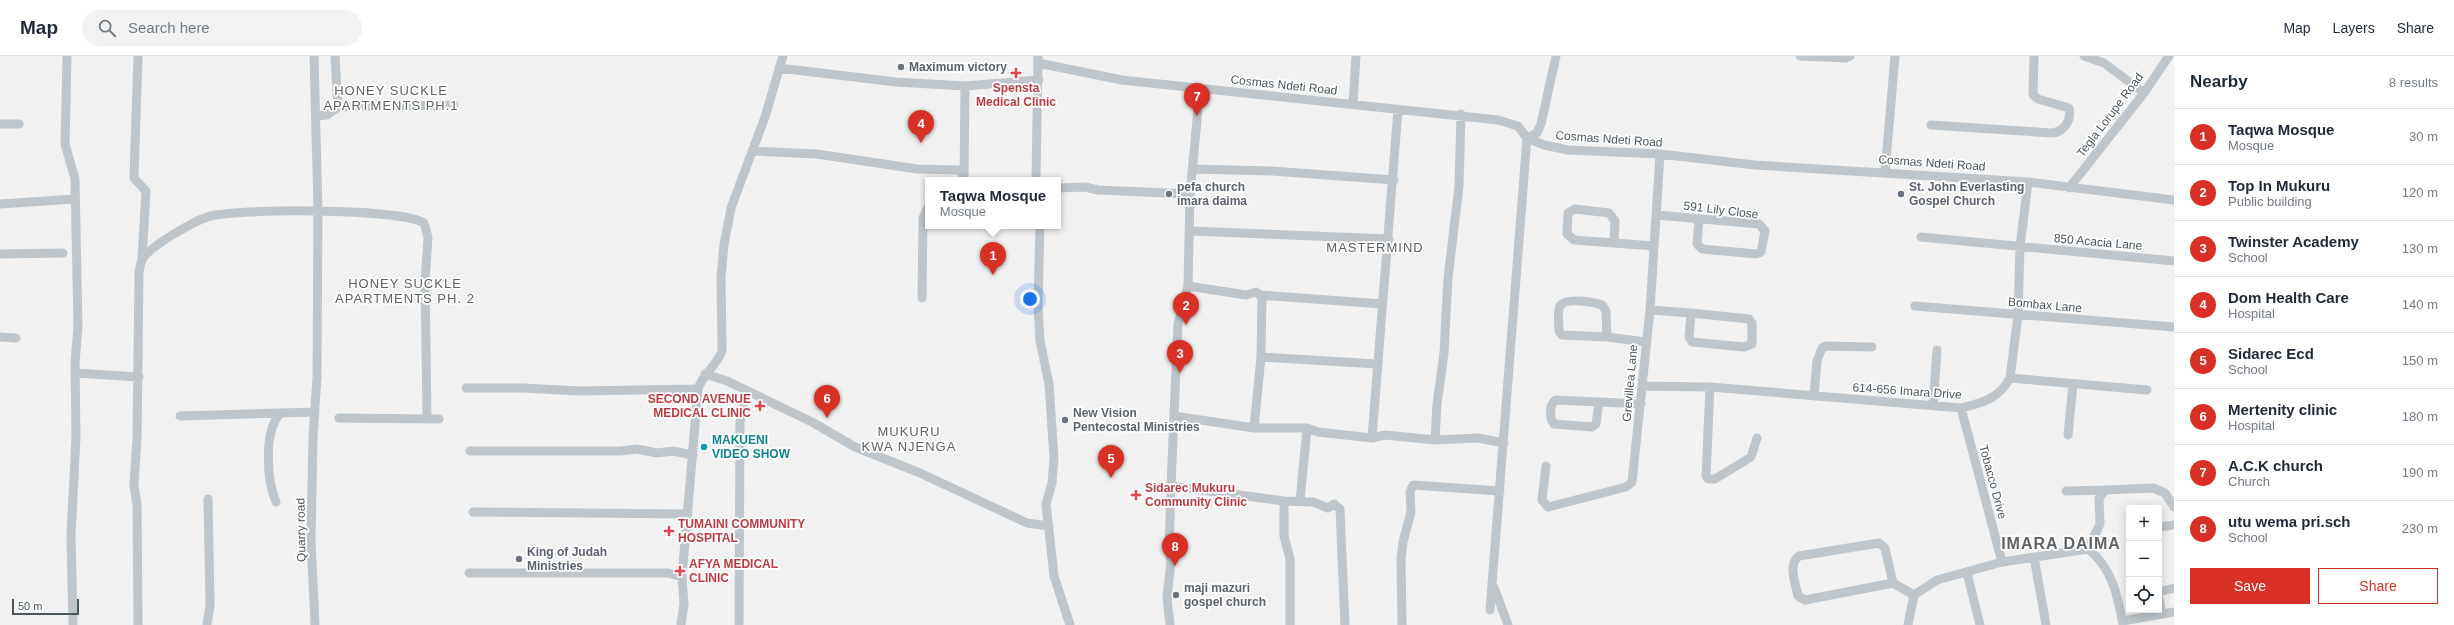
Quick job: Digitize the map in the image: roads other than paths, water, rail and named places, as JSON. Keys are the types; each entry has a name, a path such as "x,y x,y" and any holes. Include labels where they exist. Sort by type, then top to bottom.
{"street":[{"path":"67,56 65,144 75,179 74,199 78,327 75,373 76,437 71,535 73,625"},
{"path":"138,56 134,178 146,191 142,259 139,281 139,377 134,486 137,505 138,625"},
{"name":"Quarry road","path":"314,56 317,116 318,210 315,412 313,436 311,540 315,625"},
{"path":"335,56 338,107"},
{"path":"681,625 684,604 682,577 698,389 705,374 717,363 722,351 722,277 724,245 731,208 753,151 783,56"},
{"path":"1353,104 1356,56"},
{"path":"1490,610 1527,138 1537,132 1541,124 1556,56"},
{"path":"1800,56 1846,58 1850,56"},
{"path":"1885,172 1895,56"},
{"path":"1931,125 2052,133 2062,130 2068,121 2069,108 2038,99 2033,95 2034,56"},
{"path":"2084,56 2104,63 2144,93"},
{"name":"Tegla Lorupe Road","path":"2069,188 2144,93 2169,56"},
{"path":"1036,177 1039,80 1038,60"},
{"name":"Cosmas Ndeti Road","path":"1038,60 1108,78 1398,109 1461,114 1508,121 1523,131 1527,138 1544,146 1568,150 1660,154 1755,165 2028,182 2174,200"},
{"path":"779,68 896,82 965,86 1039,80"},
{"path":"964,177 965,86"},
{"path":"1170,625 1167,597 1171,561 1169,548 1178,324 1188,286 1191,232 1190,194 1200,88"},
{"path":"317,116 327,115 338,107 454,104"},
{"path":"1372,438 1382,304 1394,180 1398,109"},
{"path":"1435,440 1437,404 1444,353 1448,278 1459,186 1461,114"},
{"path":"0,124 19,124"},
{"path":"753,151 817,154 917,168 958,170 963,177"},
{"name":"Grevillea Lane","path":"1546,466 1542,500 1548,507 1630,485 1633,479 1650,310 1660,154"},
{"path":"1193,169 1272,171 1394,180"},
{"path":"2028,182 2020,247 2018,314 2010,378 2147,390"},
{"path":"1061,188 1085,187 1098,190 1190,194"},
{"path":"0,204 74,199"},
{"path":"1614,243 1615,221 1609,213 1575,209 1568,212 1567,234 1570,239 1614,243 1654,246"},
{"path":"142,259 167,238 208,217 318,210 419,220 427,228 425,350 427,419"},
{"path":"922,298 923,218 925,214"},
{"name":"591 Lily Close","path":"1657,215 1758,224 1765,231 1762,252 1756,254 1702,249 1697,244 1699,219"},
{"path":"1040,229 1038,306 1040,342 1049,384 1054,458 1052,483 1046,504 1054,576 1070,625"},
{"path":"1191,232 1389,240"},
{"name":"850 Acacia Lane","path":"1921,237 2174,261"},
{"path":"0,254 63,253"},
{"path":"1188,286 1246,294 1256,292 1260,295 1382,304"},
{"path":"1254,428 1261,357 1263,304 1262,297 1260,295"},
{"path":"1607,337 1606,310 1602,305 1566,302 1561,305 1559,310 1559,331 1562,335 1607,337 1646,342"},
{"name":"Bombax Lane","path":"1915,306 2174,327"},
{"path":"1650,310 1690,313 1748,319 1752,323 1752,344 1744,347 1692,342 1689,337 1690,313"},
{"path":"0,337 16,338"},
{"path":"1814,396 1816,361 1822,348 1826,346 1872,347"},
{"path":"1933,406 1937,350"},
{"path":"1261,357 1377,364"},
{"path":"75,373 139,377"},
{"path":"705,374 727,381 812,422 855,446 920,473 1028,523 1049,526"},
{"name":"614-656 Imara Drive","path":"1642,386 1710,388 1961,408 1988,401 2005,387 2010,378"},
{"path":"2068,435 2073,384"},
{"path":"466,388 523,388 579,391 698,389"},
{"path":"1710,388 1707,478 1712,481 1751,457 1756,442"},
{"path":"739,625 740,422 746,391"},
{"path":"1598,402 1596,424 1594,426 1552,423 1551,406 1556,400 1641,404"},
{"name":"Tobacco Drive","path":"1961,408 2002,562"},
{"path":"180,416 315,412"},
{"path":"276,502 272,492 270,430 273,420 280,413"},
{"path":"1174,416 1254,428 1307,428 1318,432 1372,438 1385,435 1435,440 1478,438 1504,444"},
{"path":"339,418 439,419"},
{"path":"1300,501 1307,428"},
{"path":"470,451 620,451 637,449 656,453 673,451 693,454"},
{"path":"1402,625 1401,559 1403,542 1411,512 1410,492 1413,485 1500,491"},
{"path":"1171,486 1284,501 1313,502 1328,508 1334,504 1340,509 1345,625"},
{"path":"2066,491 2153,488 2165,493 2174,507"},
{"path":"2088,549 2100,524 2099,498 2105,490"},
{"path":"207,625 210,605 208,499"},
{"path":"1284,501 1284,536 1290,558 1290,625"},
{"path":"474,512 688,514"},
{"path":"2162,527 2174,525"},
{"path":"1893,583 1887,552 1882,544 1802,556 1796,558 1792,568 1798,596 1802,600 1810,600 1893,583 1914,595"},
{"path":"1908,625 1914,595 1937,580 1967,573 2002,562 2088,549 2097,556 2110,574 2123,623 2174,612"},
{"path":"2034,557 2046,625"},
{"path":"469,573 668,573 682,577"},
{"path":"1967,573 1980,625"},
{"path":"1492,583 1508,625"},
{"path":"2162,592 2174,588"}],"place":[{"name":"Maximum victory","path":"901,67"},
{"name":"Spensta Medical Clinic","path":"1016,73"},
{"name":"A.C.K church","path":"1197,116"},
{"name":"Dom Health Care","path":"921,143"},
{"name":"pefa church imara daima","path":"1169,194"},
{"name":"St. John Everlasting Gospel Church","path":"1901,194"},
{"name":"Taqwa Mosque","path":"993,275"},
{"name":"Top In Mukuru","path":"1186,325"},
{"name":"Twinster Academy","path":"1180,373"},
{"name":"SECOND AVENUE MEDICAL CLINIC","path":"760,406"},
{"name":"Mertenity clinic","path":"827,418"},
{"name":"New Vision Pentecostal Ministries","path":"1065,420"},
{"name":"MAKUENI VIDEO SHOW","path":"704,447"},
{"name":"Sidarec Ecd","path":"1111,478"},
{"name":"Sidarec Mukuru Community Clinic","path":"1136,495"},
{"name":"TUMAINI COMMUNITY HOSPITAL","path":"669,531"},
{"name":"King of Judah Ministries","path":"519,559"},
{"name":"utu wema pri.sch","path":"1175,566"},
{"name":"AFYA MEDICAL CLINIC","path":"680,571"},
{"name":"maji mazuri gospel church","path":"1176,595"}],"district":[{"name":"HONEY SUCKLE APARTMENTS PH.1","path":"391,98"},
{"name":"MASTERMIND","path":"1375,247"},
{"name":"HONEY SUCKLE APARTMENTS PH. 2","path":"405,290"},
{"name":"MUKURU KWA NJENGA","path":"909,438"},
{"name":"IMARA DAIMA","path":"2061,543"}]}
